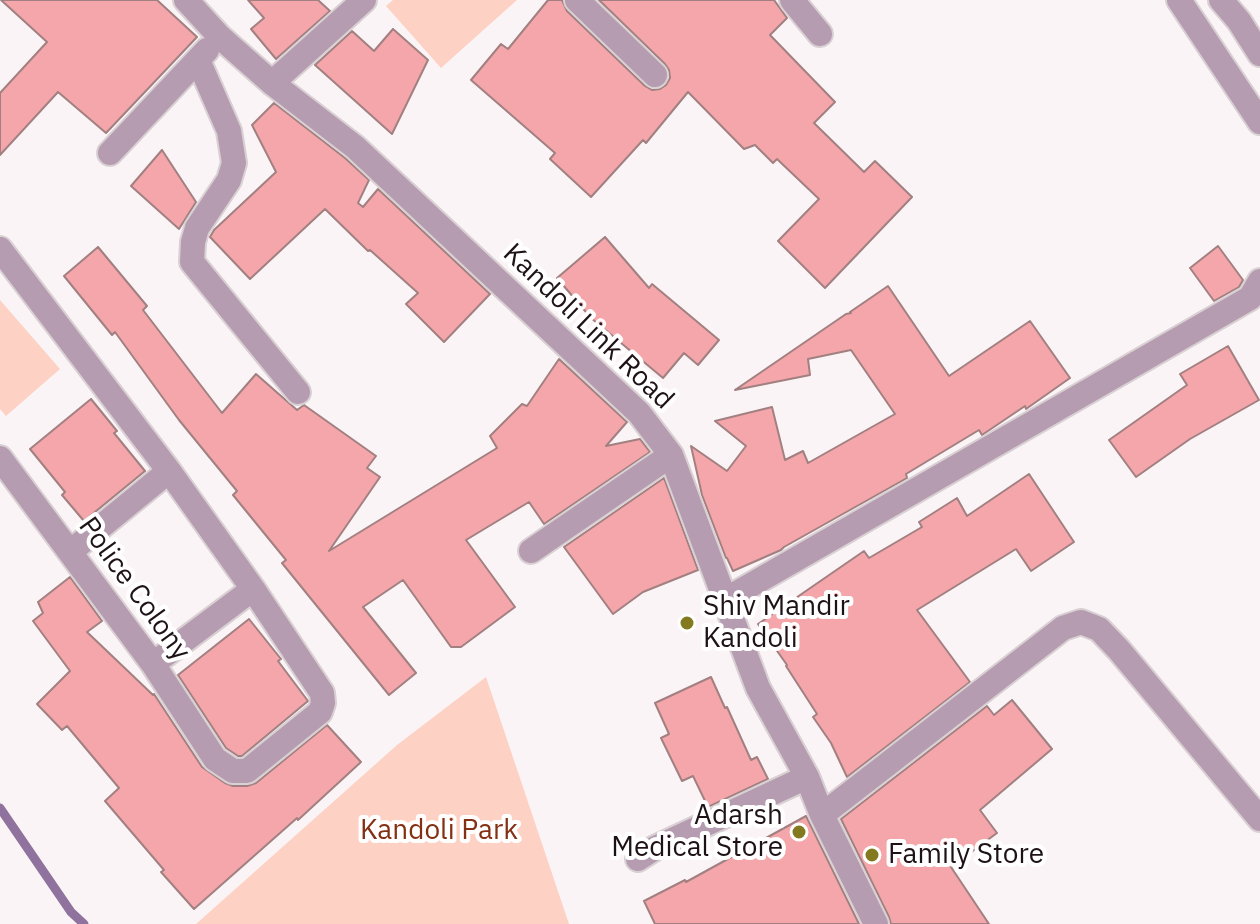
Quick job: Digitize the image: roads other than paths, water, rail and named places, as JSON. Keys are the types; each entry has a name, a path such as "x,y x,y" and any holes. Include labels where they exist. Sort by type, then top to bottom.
{"street":[{"name":"Kandoli Link Road","path":"186,0 220,37 272,83 355,147 639,413 671,455 758,688 807,777 822,815 876,924"},
{"path":"272,83 364,0"},
{"path":"577,0 655,75"},
{"path":"792,0 820,34"},
{"path":"1179,0 1260,122"},
{"path":"1221,0 1260,54"},
{"path":"110,153 220,37"},
{"path":"198,60 229,131 234,163 229,180 197,228 192,262 298,392"},
{"path":"2,256 169,471 253,589 153,664"},
{"path":"725,600 1258,291"},
{"path":"531,551 671,455"},
{"name":"Police Colony","path":"0,458 153,664 215,759 233,771 247,771 320,712 323,703 318,686 253,589"},
{"path":"70,552 169,471"},
{"path":"822,815 1063,628 1081,622 1099,629 1119,650 1260,819"},
{"path":"638,859 655,848 807,777"}],"waterway":[{"path":"0,808 71,912 84,924"}],"place":[{"name":"Shiv Mandir Kandoli","path":"687,623"},
{"name":"Adarsh Medical Store","path":"799,832"},
{"name":"Family Store","path":"872,855"}],"park label":[{"name":"Kandoli Park","path":"439,831"}]}
